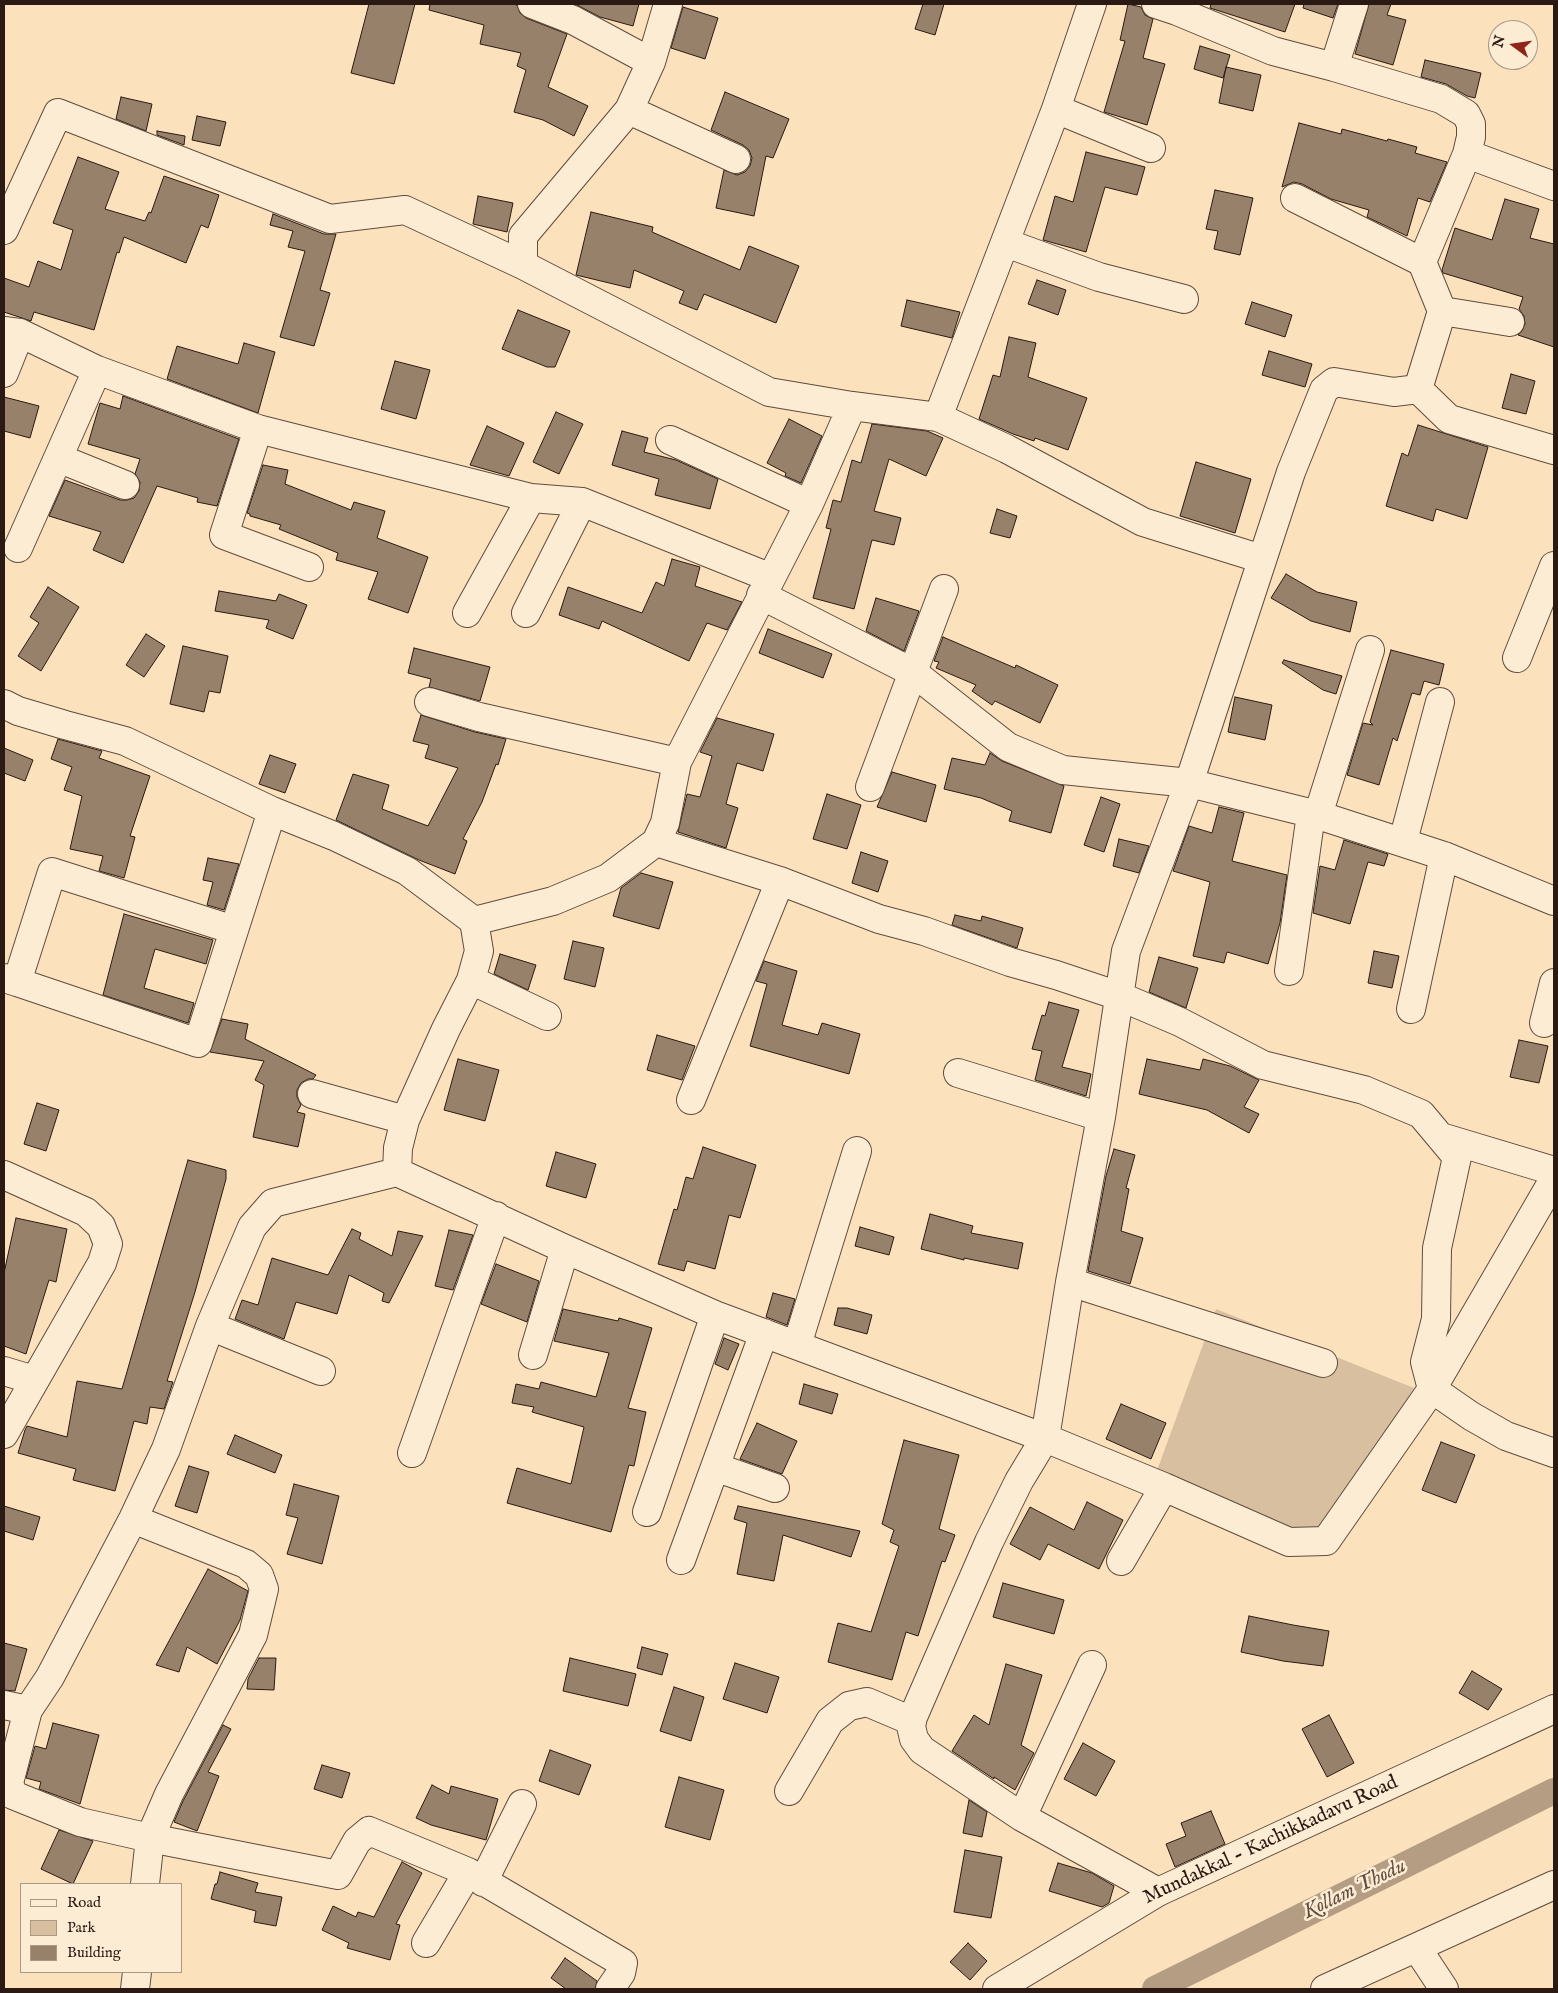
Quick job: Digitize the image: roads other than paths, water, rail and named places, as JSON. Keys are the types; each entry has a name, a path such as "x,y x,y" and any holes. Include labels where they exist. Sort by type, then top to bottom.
{"street":[{"path":"532,4 573,20 651,62"},
{"path":"523,265 523,236 630,110 651,62 668,4"},
{"path":"938,417 1056,109 1092,4"},
{"path":"1156,4 1274,51 1441,99 1466,114 1471,124 1471,138 1467,154 1422,262"},
{"path":"1334,67 1354,4"},
{"path":"1056,109 1151,148"},
{"path":"630,110 736,159"},
{"path":"4,230 58,113 330,219 405,210 523,265 769,392 852,406 938,417 1007,449 1143,522 1262,559"},
{"path":"1467,154 1554,186"},
{"path":"1295,198 1422,262 1442,311 1418,389"},
{"path":"1006,243 1099,277 1184,299"},
{"path":"1442,311 1510,322"},
{"path":"4,373 12,332 97,370 258,429 531,498 582,502 766,586 914,673 1008,747 1063,770 1189,783 1314,815 1403,841 1554,901"},
{"path":"18,548 97,370"},
{"path":"1158,1892 1022,1818 918,1746 912,1734 912,1721 989,1542 1012,1495 1045,1438 1070,1282 1101,1117 1126,951 1189,783 1291,472 1324,390 1334,382 1394,392 1418,389"},
{"path":"1418,389 1449,419 1554,450"},
{"path":"474,921 553,901 608,878 656,842 665,823 677,762 809,504 852,406"},
{"path":"258,429 224,535 309,566"},
{"path":"670,440 809,504"},
{"path":"58,458 125,485"},
{"path":"467,613 531,498"},
{"path":"526,613 582,502"},
{"path":"1516,658 1554,566"},
{"path":"870,788 944,589"},
{"path":"1289,971 1314,815 1370,650"},
{"path":"429,702 479,717 677,762"},
{"path":"1403,841 1440,702"},
{"path":"4,704 18,711 125,741 272,810 334,836 407,871 474,921 479,951 471,980 446,1029 405,1120 398,1148 397,1172"},
{"path":"234,930 52,872 10,980 198,1043 234,930 272,810"},
{"path":"656,842 780,881 879,919 1119,996 1180,1022 1263,1064 1364,1090 1420,1114 1457,1157 1437,1248 1436,1319 1425,1362 1432,1389 1471,1416 1506,1436 1554,1453"},
{"path":"1411,1008 1444,856"},
{"path":"691,1100 780,881"},
{"path":"471,980 547,1016"},
{"path":"1544,1023 1554,983"},
{"path":"958,1072 1101,1117"},
{"path":"312,1094 405,1120"},
{"path":"1441,1138 1554,1171"},
{"path":"797,1345 857,1151"},
{"path":"610,1989 621,1973 623,1963 513,1897 475,1877 369,1831 357,1841 338,1875 150,1838 80,1822 13,1795 9,1783 16,1708 50,1677 133,1519 166,1449 210,1326 252,1227 273,1203 397,1172 564,1249 715,1315 1045,1438 1164,1487 1289,1542 1326,1541 1432,1389 1554,1178"},
{"path":"4,1175 86,1212 101,1226 108,1244 102,1263 4,1434"},
{"path":"412,1453 496,1216"},
{"path":"533,1355 564,1249"},
{"path":"1070,1282 1323,1364"},
{"path":"648,1512 715,1315"},
{"path":"210,1326 321,1371"},
{"path":"681,1560 764,1333"},
{"path":"4,1370 34,1380"},
{"path":"715,1467 774,1488"},
{"path":"1122,1561 1164,1487"},
{"path":"133,1519 246,1564 259,1575 264,1589 253,1635 169,1794 150,1838 145,1883"},
{"path":"1022,1818 1092,1665"},
{"path":"789,1792 830,1721 849,1706 867,1702 912,1721"},
{"name":"Mundakkal - Kachikkadavu Road","path":"997,1989 1158,1892 1554,1709"},
{"path":"426,1943 475,1877 522,1804"},
{"path":"1325,1989 1554,1885"},
{"path":"1417,1948 1444,1989"},
{"path":"135,1989 137,1973"}],"waterway":[{"name":"Kollam Thodu","path":"1155,1989 1554,1791"}]}
